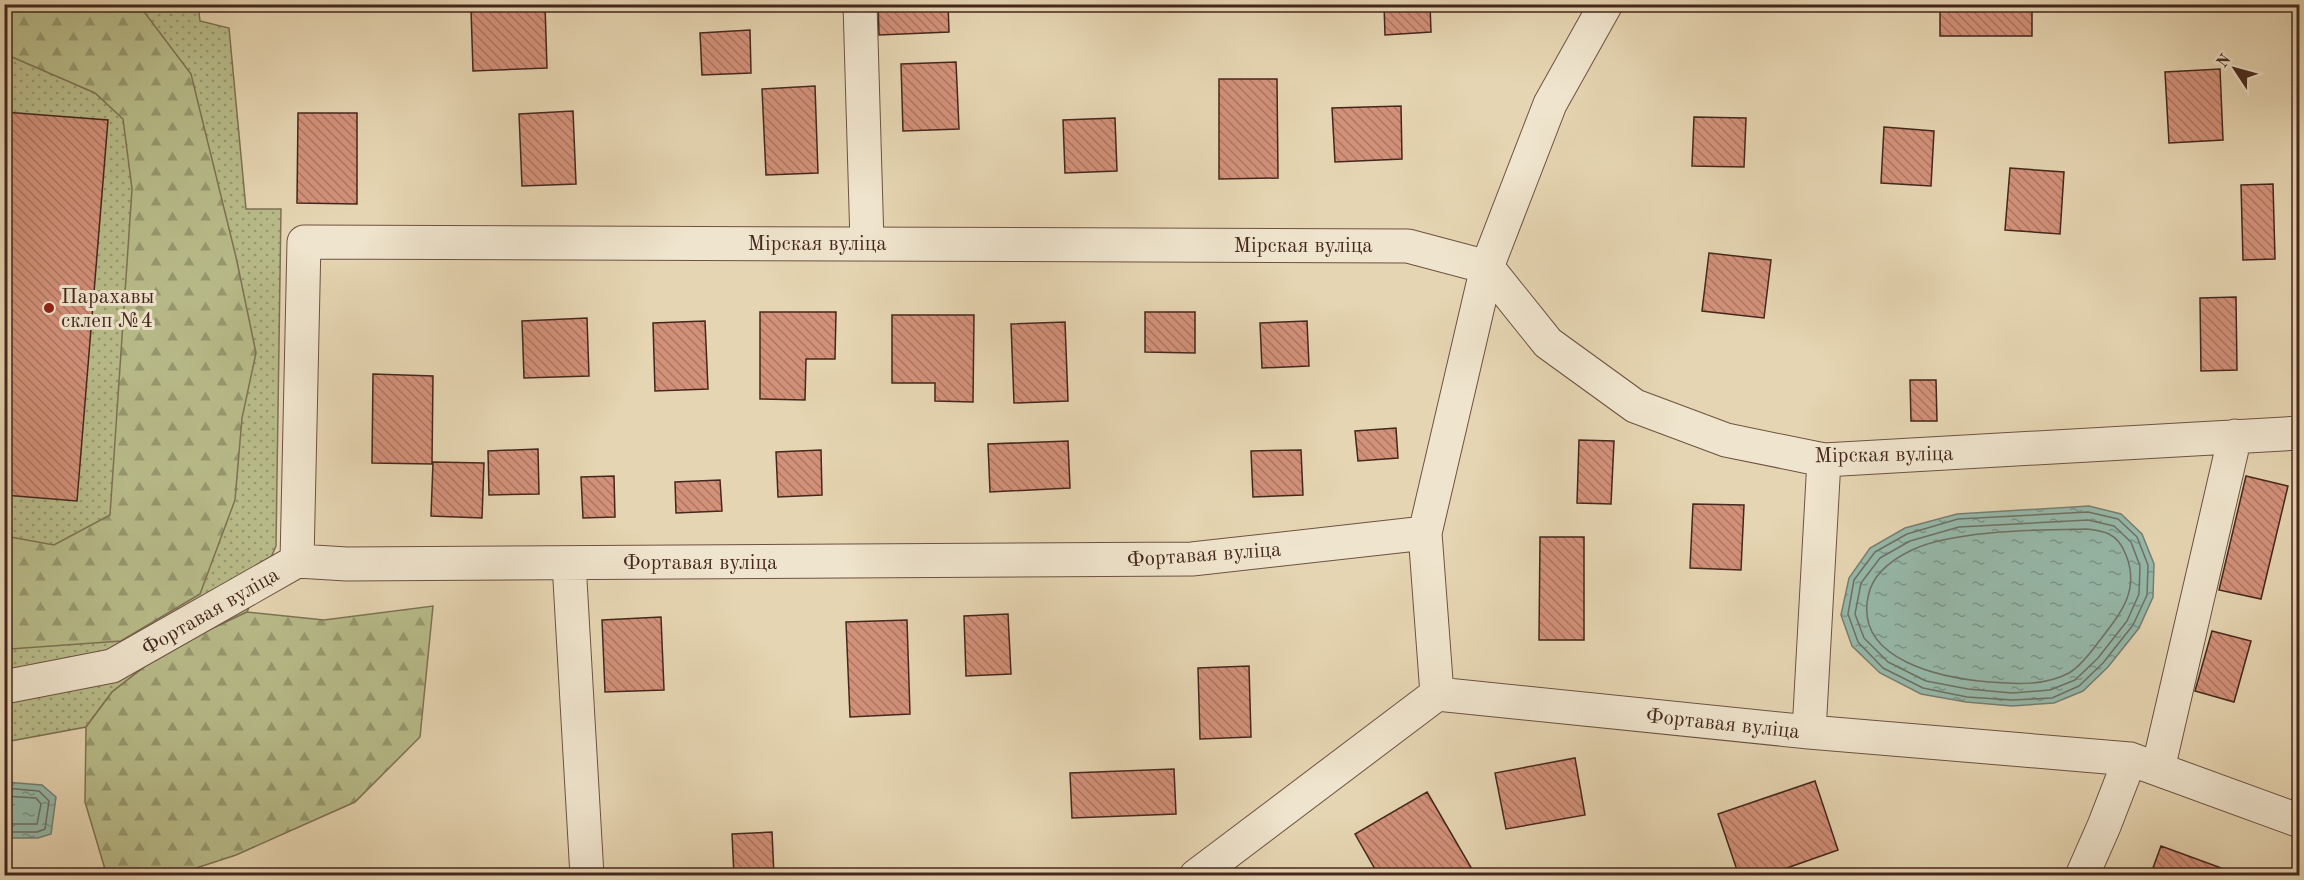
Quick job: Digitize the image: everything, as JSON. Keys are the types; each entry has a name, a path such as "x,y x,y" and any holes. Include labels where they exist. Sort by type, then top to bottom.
{"street":[{"path":"860,4 867,243"},
{"path":"1196,876 1437,694 1425,533 1487,267 1550,104 1606,4"},
{"name":"Мірская вуліца","path":"297,561 304,242 1408,246 1487,267 1548,343 1635,406 1726,440 1824,460 2300,433"},
{"path":"2082,876 2104,826 2144,764 2235,436"},
{"path":"1809,732 1824,460"},
{"name":"Фортавая вуліца","path":"4,687 112,666 297,561 347,564 1192,559 1425,533"},
{"path":"569,563 587,876"},
{"name":"Фортавая вуліца","path":"1437,694 2144,764 2300,821"}],"green space":[{"path":"5,4 139,5 191,74 236,257 256,353 242,418 235,500 200,594 121,641 10,649 5,646 5,536 54,545 110,515 132,189 123,119 95,93 5,54"},
{"path":"5,5 198,5 200,21 229,28 246,209 281,209 276,546 247,612 166,650 112,692 86,727 5,742"},
{"path":"433,606 420,737 355,802 236,855 175,875 107,876 85,802 86,727 112,692 166,650 247,612 324,620"}],"water":[{"path":"2089,506 2121,514 2142,534 2154,564 2153,597 2139,628 2108,667 2083,691 2054,703 2012,706 1966,702 1921,694 1880,673 1852,646 1841,615 1849,578 1870,548 1905,528 1957,514"},
{"path":"5,782 42,785 56,797 51,834 38,838 5,838"}],"building":[{"path":"878,4 948,4 949,32 879,35"},
{"path":"1384,4 1430,4 1431,32 1385,35"},
{"path":"1940,4 2032,4 2032,36 1940,36"},
{"path":"545,5 547,68 473,71 471,9"},
{"path":"750,30 751,73 702,75 700,33"},
{"path":"956,62 959,129 903,131 901,64"},
{"path":"2220,69 2223,140 2169,143 2165,72"},
{"path":"1219,79 1277,79 1278,178 1219,179"},
{"path":"815,86 818,173 766,175 762,89"},
{"path":"1401,106 1402,159 1335,162 1332,108"},
{"path":"573,111 576,184 522,186 519,114"},
{"name":"Парахавы склеп №4","path":"4,112 108,120 77,501 4,495"},
{"path":"298,113 357,113 357,204 297,203"},
{"path":"1694,117 1746,118 1744,167 1692,166"},
{"path":"1115,118 1117,171 1065,173 1063,120"},
{"path":"1884,127 1934,131 1931,186 1881,183"},
{"path":"2010,168 2064,172 2060,234 2005,230"},
{"path":"2273,184 2275,259 2243,260 2241,185"},
{"path":"1709,253 1771,260 1764,318 1702,311"},
{"path":"2236,297 2237,370 2201,371 2200,298"},
{"path":"760,312 836,312 835,359 806,359 805,400 760,399"},
{"path":"1145,312 1195,312 1195,353 1145,352"},
{"path":"892,315 974,315 973,402 935,401 935,383 892,383"},
{"path":"587,318 589,376 524,378 522,321"},
{"path":"705,321 708,389 655,391 653,323"},
{"path":"1307,321 1309,366 1262,368 1260,323"},
{"path":"1065,322 1068,401 1014,403 1011,324"},
{"path":"373,374 433,376 432,464 372,463"},
{"path":"1910,380 1936,380 1937,421 1911,421"},
{"path":"1396,428 1398,458 1358,461 1355,431"},
{"path":"1579,440 1614,441 1611,504 1577,503"},
{"path":"1068,441 1070,488 990,492 988,444"},
{"path":"538,449 539,494 489,495 488,451"},
{"path":"821,450 822,495 778,497 776,452"},
{"path":"1301,450 1303,495 1253,497 1251,451"},
{"path":"433,462 484,463 482,518 431,516"},
{"path":"614,476 615,517 583,518 581,477"},
{"path":"2246,476 2288,486 2261,599 2219,590"},
{"path":"720,480 722,511 676,513 675,482"},
{"path":"1693,504 1744,505 1741,570 1690,568"},
{"path":"1540,537 1584,537 1584,640 1539,640"},
{"path":"1008,614 1011,674 966,676 964,616"},
{"path":"661,617 664,690 605,692 602,620"},
{"path":"907,620 910,714 850,717 846,622"},
{"path":"2212,631 2251,641 2234,702 2195,691"},
{"path":"1249,666 1251,737 1200,739 1198,668"},
{"path":"1575,758 1585,815 1506,829 1495,773"},
{"path":"1174,769 1176,814 1072,818 1070,773"},
{"path":"1815,781 1838,850 1764,876 1739,876 1718,814"},
{"path":"1427,792 1476,876 1379,876 1355,834"},
{"path":"772,832 774,876 734,876 732,834"},
{"path":"2161,846 2243,876 2150,876"}],"place":[{"name":"Парахавы склеп №4","path":"49,308"}]}
